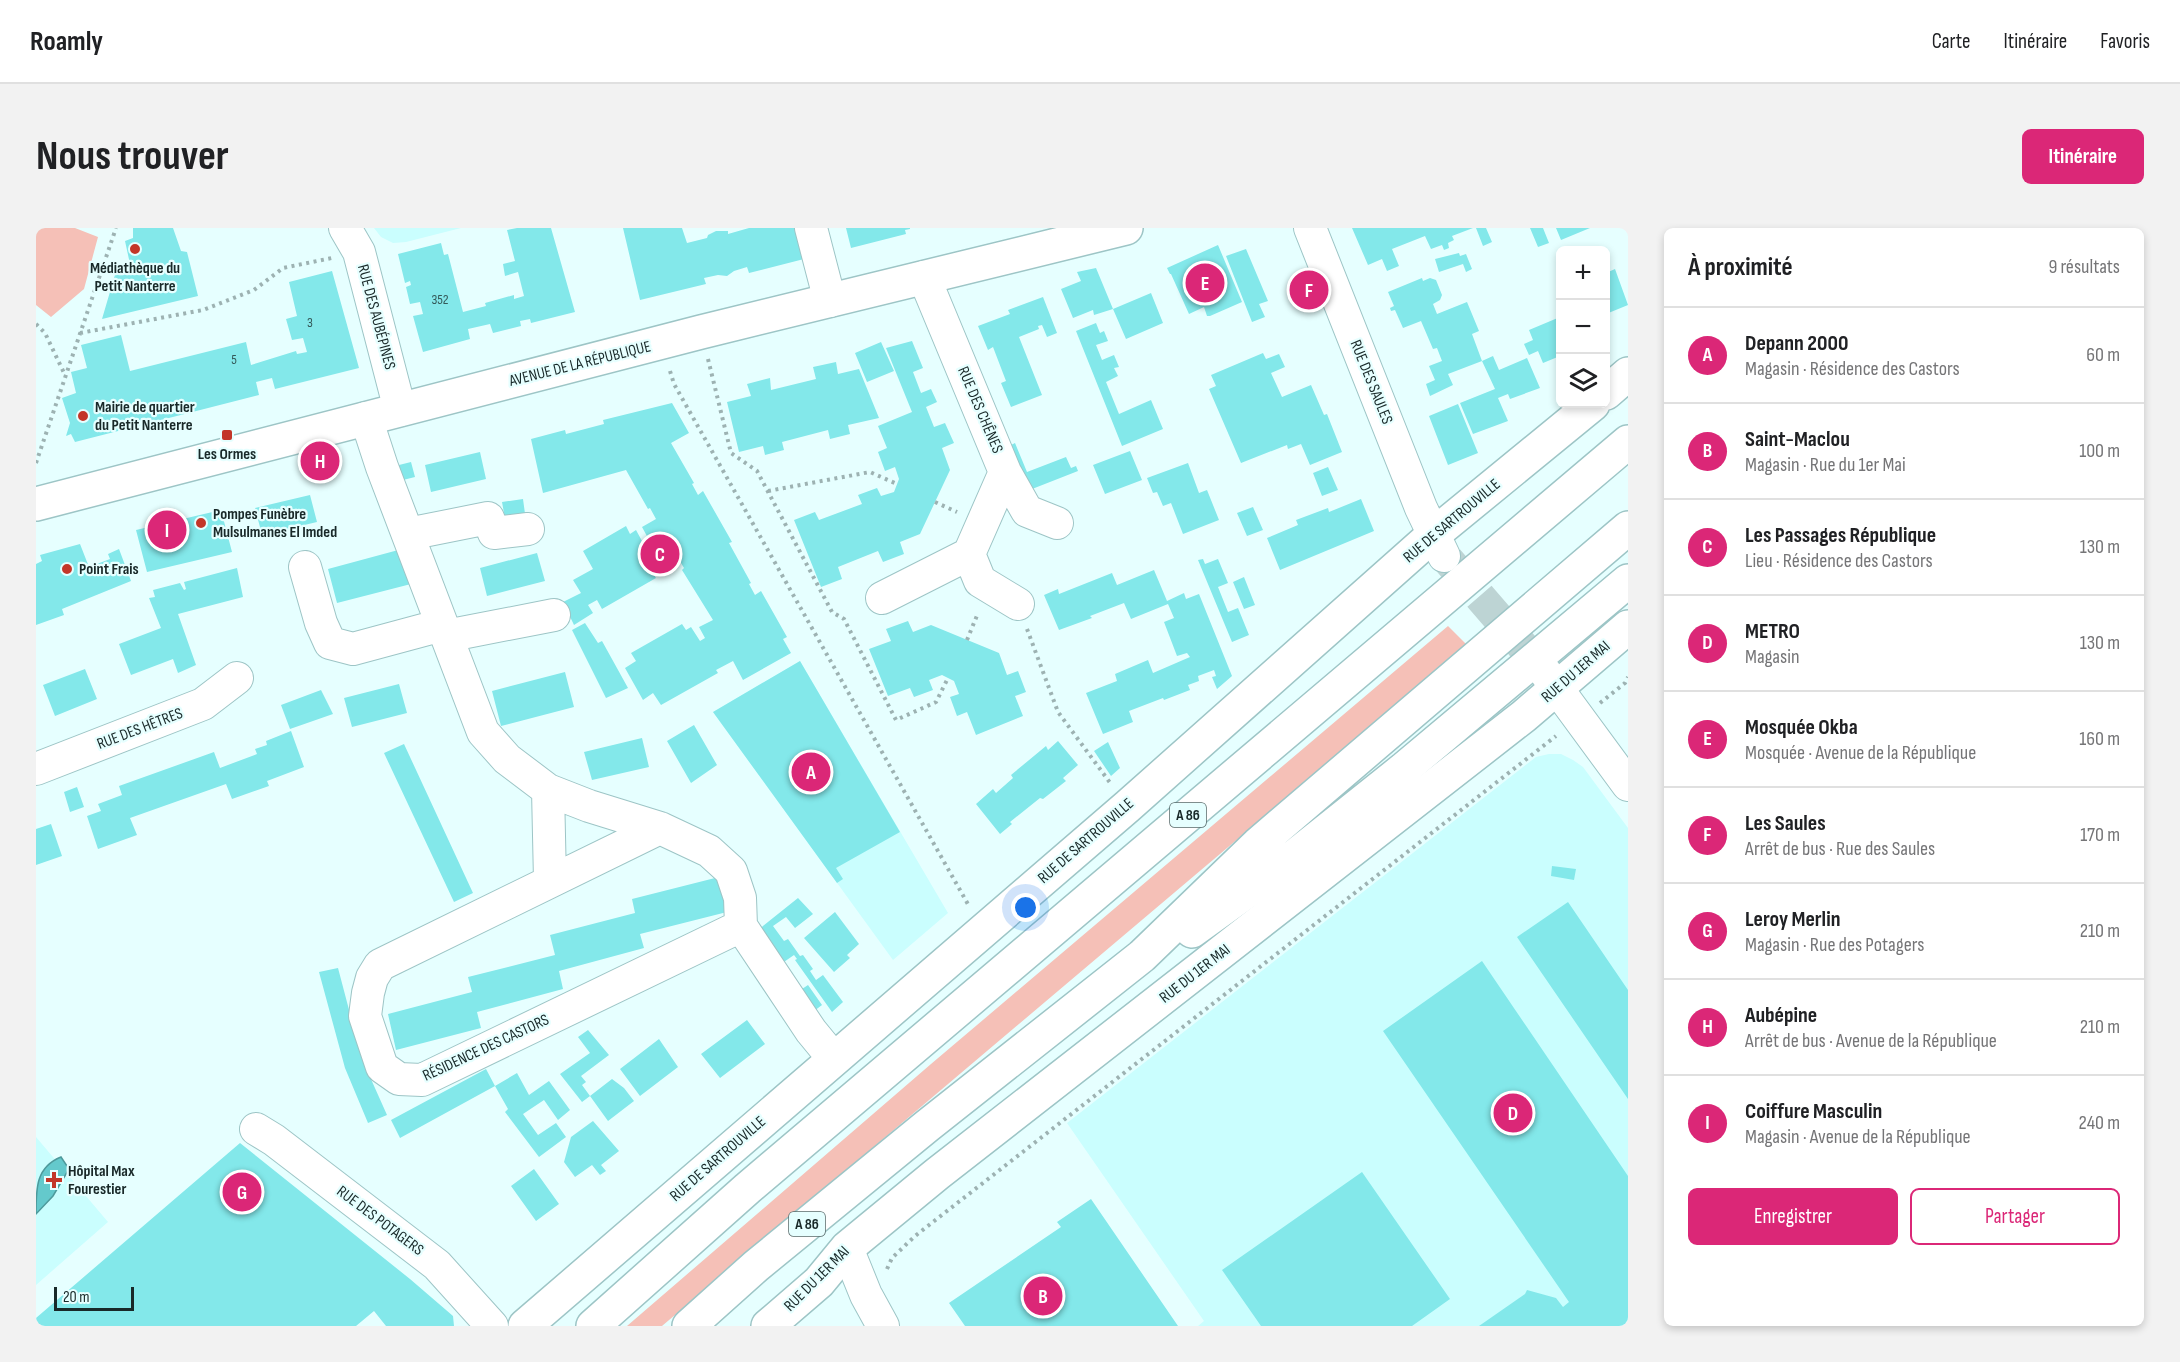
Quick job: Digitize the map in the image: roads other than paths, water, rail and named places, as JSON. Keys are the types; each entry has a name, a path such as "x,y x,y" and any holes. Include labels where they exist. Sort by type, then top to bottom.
{"main road":[{"name":"AVENUE DE LA RÉPUBLIQUE","path":"36,504 701,332 1126,228"},
{"path":"1610,389 1628,374"},
{"name":"RUE DE SARTROUVILLE","path":"525,1326 1128,806 1439,546 1589,408"},
{"name":"A 86","path":"593,1326 748,1188 1628,442"},
{"name":"A 86","path":"689,1326 756,1266 909,1140 1142,956 1258,844 1628,528"},
{"path":"1142,956 1186,936 1290,860 1406,768 1628,581"},
{"name":"RUE DU 1ER MAI","path":"768,1326 819,1282 847,1248 937,1174 1551,681 1628,627"}],"street":[{"path":"811,228 830,301"},
{"name":"RUE DES SAULES","path":"1310,228 1416,497 1439,546"},
{"name":"RUE DES AUBÉPINES","path":"352,240 400,410"},
{"name":"RUE DES CHÊNES","path":"924,277 1005,472 1027,512 1057,523"},
{"path":"366,418 483,732 507,759 548,790 660,828 709,852 731,871 740,898 741,926 811,1031 834,1059"},
{"path":"882,598 969,554 1005,472"},
{"path":"408,534 488,518 494,533 528,529"},
{"path":"969,554 980,581 1018,604"},
{"path":"305,567 321,623 330,643 353,649 444,630 554,615"},
{"name":"RUE DES HÊTRES","path":"37,765 204,704 237,678"},
{"path":"1551,681 1628,785"},
{"path":"548,790 550,881"},
{"name":"RÉSIDENCE DES CASTORS","path":"660,828 380,964 370,986 365,1016 382,1067 399,1079 422,1080 741,926"},
{"name":"RUE DES POTAGERS","path":"256,1129 274,1140 437,1264 492,1326"},
{"path":"847,1248 866,1295 883,1326"}],"water":[{"path":"61,1157 69,1169 53,1196 36,1214 37,1187 42,1173 47,1166"}],"tunnel":[{"path":"1448,560 1545,672"}],"place":[{"name":"Médiathèque du Petit Nanterre","path":"135,249"},
{"name":"Mosquée Okba","path":"1205,283"},
{"name":"Les Saules","path":"1309,290"},
{"name":"Mairie de quartier du Petit Nanterre","path":"83,416"},
{"name":"Les Ormes","path":"227,435"},
{"name":"Aubépine","path":"320,461"},
{"name":"Pompes Funèbre Mulsulmanes El Imded","path":"201,523"},
{"name":"Coiffure Masculin","path":"167,530"},
{"name":"Les Passages République","path":"660,554"},
{"name":"Point Frais","path":"67,569"},
{"name":"Depann 2000","path":"811,772"},
{"name":"METRO","path":"1513,1113"},
{"name":"Hôpital Max Fourestier","path":"54,1180"},
{"name":"Leroy Merlin","path":"242,1192"},
{"name":"Saint-Maclou","path":"1043,1296"}]}
